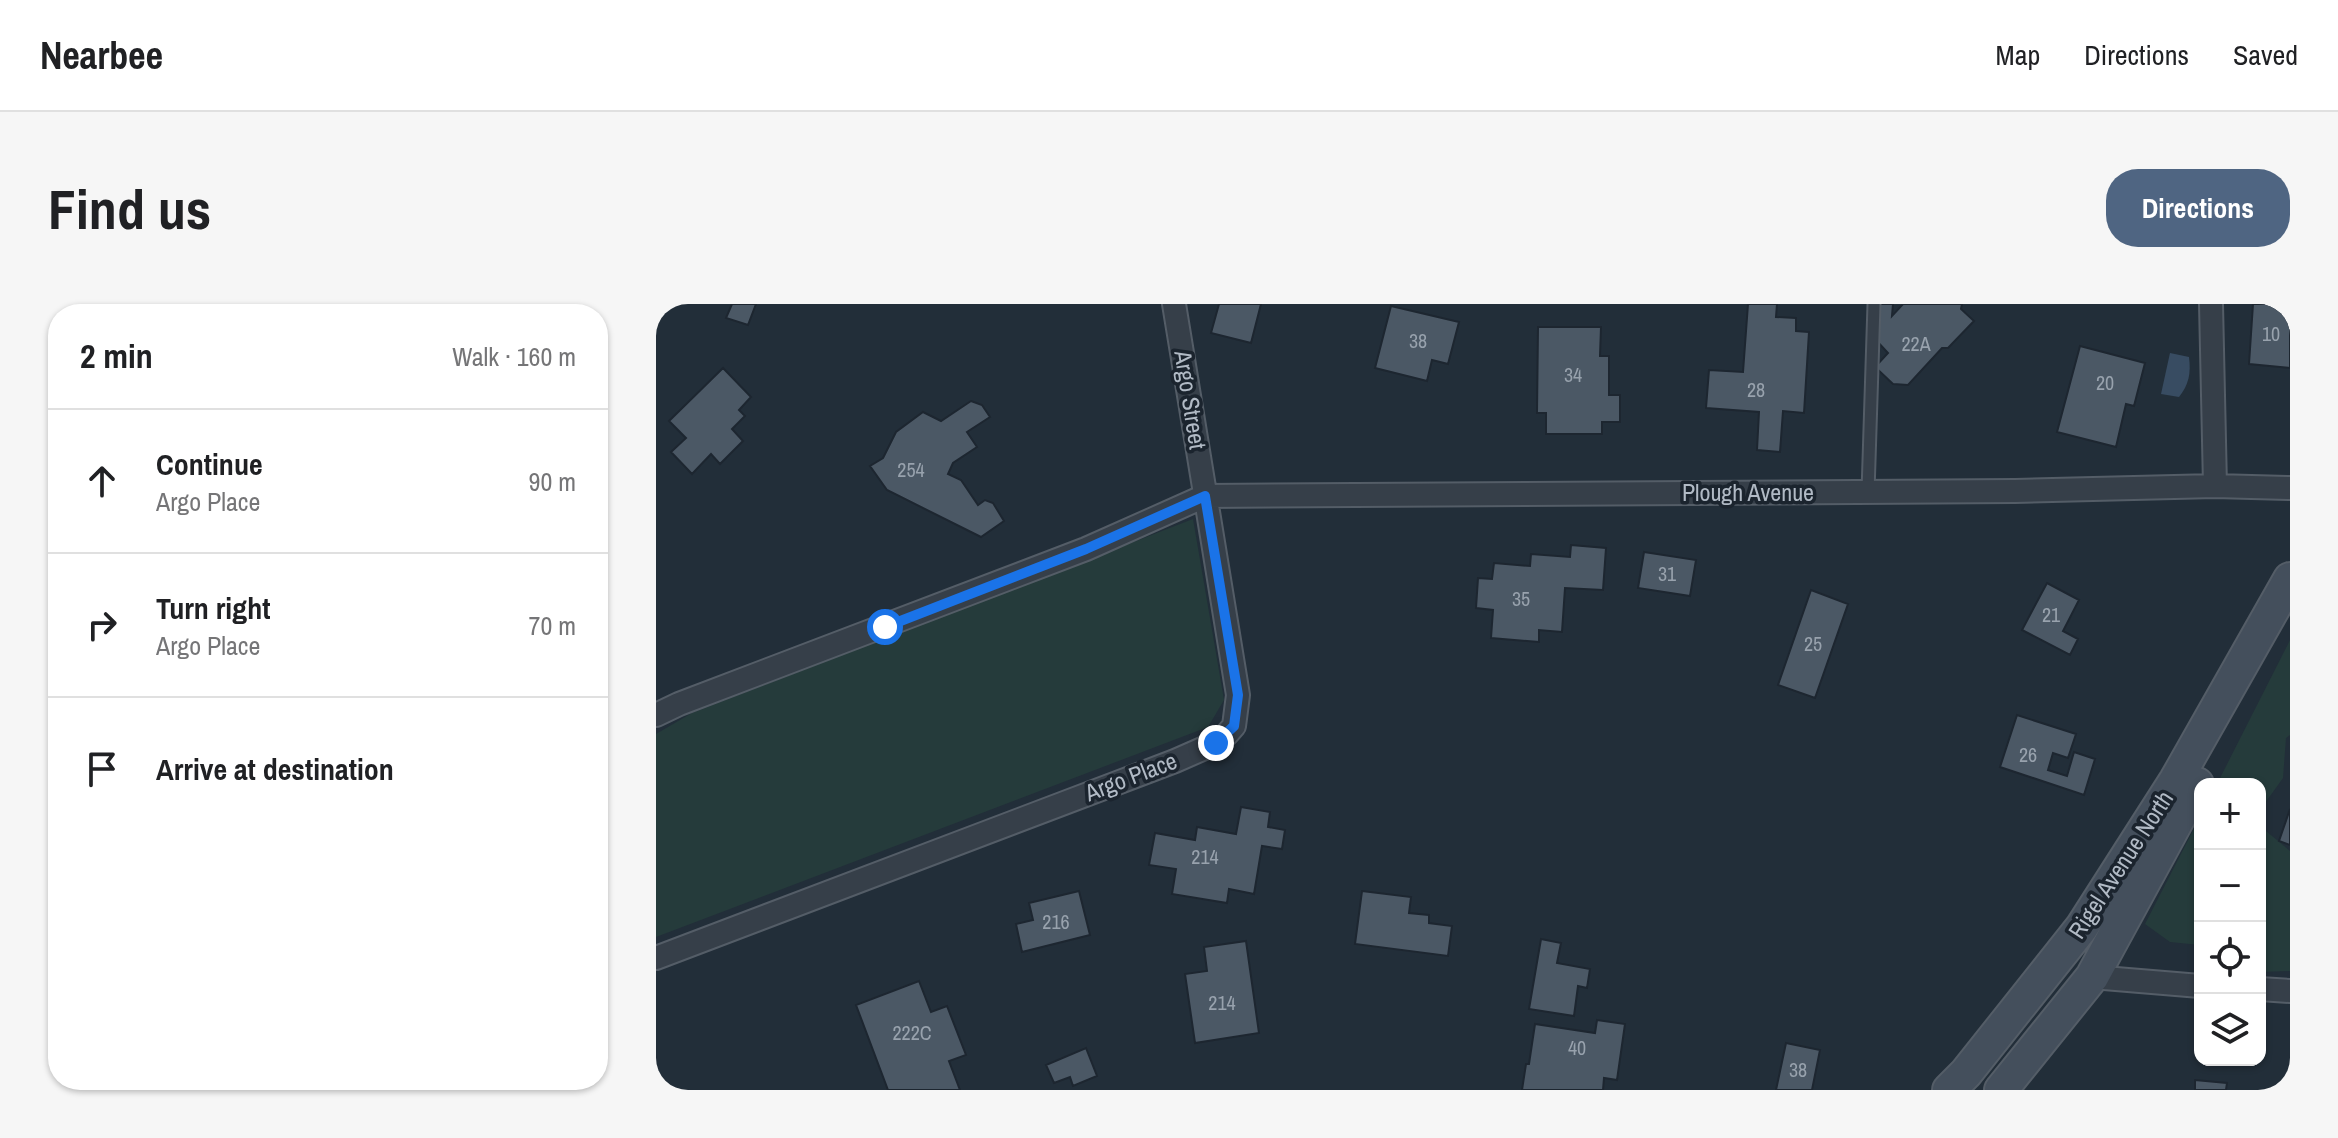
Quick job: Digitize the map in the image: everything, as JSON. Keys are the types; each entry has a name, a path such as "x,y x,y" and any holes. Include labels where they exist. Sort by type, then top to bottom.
{"main road":[{"name":"Rigel Avenue North","path":"1966,1084 2025,998 2082,927 2184,768 2290,579"},
{"name":"Rigel Avenue North","path":"2001,1090 2092,977 2290,618"},
{"path":"2025,998 2063,978 2092,977 2082,927"}],"street":[{"name":"Argo Street","path":"1174,304 1205,496"},
{"path":"2211,304 2215,486"},
{"name":"Plough Avenue","path":"1205,496 1868,492 2215,486 2290,488"},
{"path":"656,715 1086,549 1205,496"},
{"name":"Argo Place","path":"656,958 1175,761 1216,743 1227,734 1234,726 1238,695 1205,496"},
{"path":"2092,977 2194,986"},
{"path":"2266,989 2290,991"}],"lane":[{"path":"1868,492 1874,304"}],"green space":[{"path":"1193,519 1224,700 1208,727 656,937 656,734 692,713"},
{"path":"2290,640 2290,735 2286,738 2283,778 2266,802 2266,778 2220,778"},
{"path":"2194,829 2194,944 2170,942 2145,924"},
{"path":"2266,831 2290,851 2290,971 2266,972"}],"water":[{"path":"2170,353 2189,357 2188,378 2179,397 2161,394"}],"building":[{"path":"732,304 756,304 748,325 726,318"},
{"path":"1219,304 1261,304 1251,343 1211,333"},
{"path":"1748,304 1777,304 1776,317 1796,318 1796,331 1809,332 1804,413 1783,411 1780,452 1757,450 1759,412 1706,408 1709,370 1743,372"},
{"path":"1876,304 1893,304 1892,316 1903,304 1962,304 1961,309 1974,321 1948,348 1942,348 1908,385 1893,384 1875,367 1888,353 1875,339"},
{"path":"2253,304 2290,304 2290,368 2249,364"},
{"path":"1391,306 1459,322 1448,364 1432,360 1427,381 1375,368"},
{"path":"1538,327 1601,327 1600,356 1609,356 1609,395 1620,395 1620,422 1602,422 1602,434 1546,434 1546,413 1537,413"},
{"path":"2080,346 2145,363 2134,406 2126,404 2116,447 2057,432"},
{"path":"723,368 751,397 739,410 745,416 732,429 743,441 720,464 711,454 692,474 671,452 686,438 669,421"},
{"path":"971,401 982,405 990,417 967,432 977,447 953,463 948,474 961,480 978,505 985,500 993,503 1004,521 981,537 887,490 870,466 883,458 896,432 923,412 941,421"},
{"path":"1571,545 1606,548 1603,590 1565,588 1562,632 1539,630 1539,642 1491,638 1493,610 1476,608 1478,578 1492,579 1494,563 1530,566 1531,554 1570,557"},
{"path":"1644,552 1696,560 1690,596 1638,588"},
{"path":"2047,583 2079,600 2063,631 2078,639 2070,655 2022,630"},
{"path":"1811,590 1848,604 1815,698 1778,685"},
{"path":"2017,715 2076,734 2068,758 2053,753 2048,770 2067,776 2074,752 2095,759 2084,795 2000,767"},
{"path":"1241,807 1270,812 1268,827 1285,830 1282,849 1262,846 1254,894 1229,889 1227,903 1172,894 1176,869 1149,865 1155,833 1195,840 1197,827 1236,834"},
{"path":"2290,809 2290,845 2279,841"},
{"path":"1079,891 1090,935 1022,952 1016,924 1033,920 1029,903"},
{"path":"1362,891 1411,897 1409,913 1429,915 1429,923 1452,926 1448,956 1355,944"},
{"path":"1541,939 1561,943 1557,963 1590,969 1587,988 1578,986 1574,1016 1529,1009"},
{"path":"1246,941 1259,1033 1195,1043 1185,974 1207,971 1204,947"},
{"path":"919,981 931,1012 947,1006 966,1055 949,1061 960,1090 888,1090 856,1005"},
{"path":"1597,1020 1625,1024 1617,1080 1604,1078 1603,1090 1522,1090 1535,1024 1595,1033"},
{"path":"1786,1043 1820,1050 1812,1090 1776,1090"},
{"path":"1086,1048 1097,1076 1073,1086 1070,1077 1054,1083 1046,1065"},
{"path":"2195,1080 2227,1083 2226,1090 2195,1090"}],"route":[{"path":"885,627 1086,549 1205,496 1238,695 1234,726 1216,743"}]}
